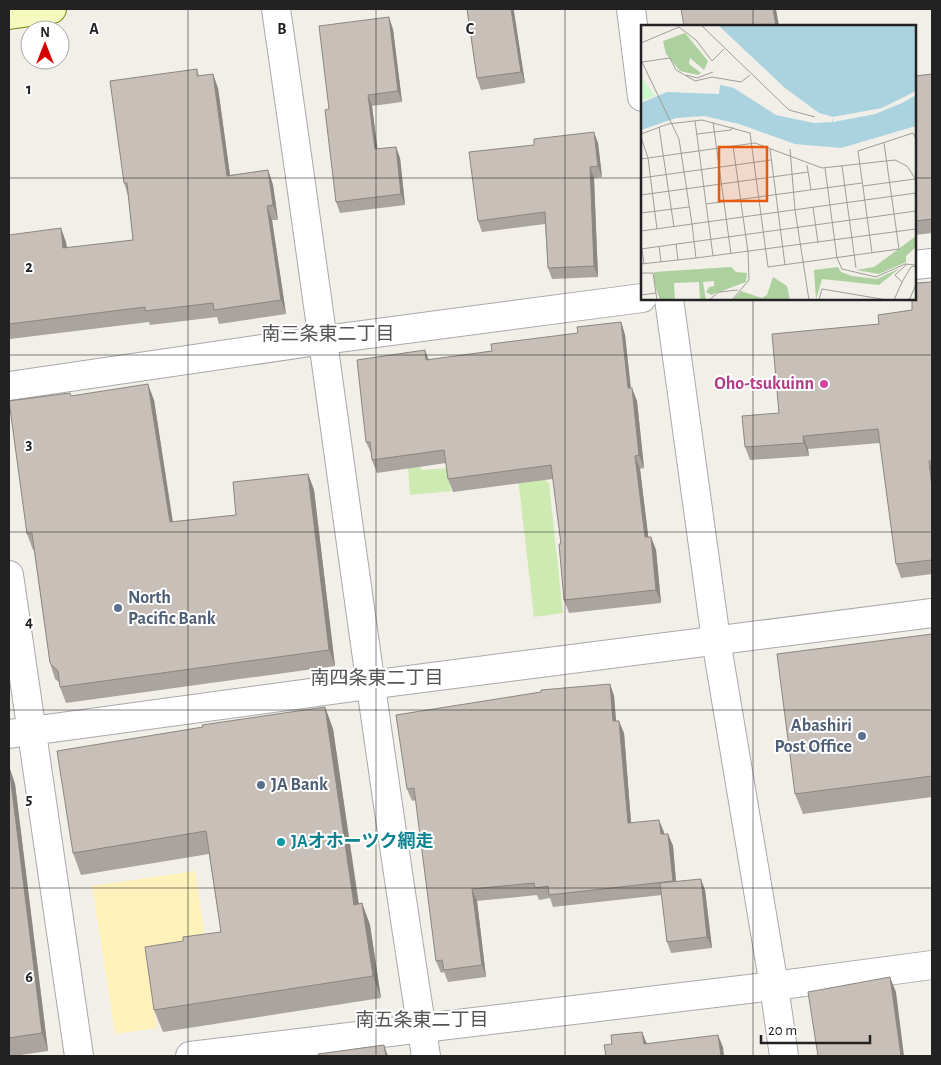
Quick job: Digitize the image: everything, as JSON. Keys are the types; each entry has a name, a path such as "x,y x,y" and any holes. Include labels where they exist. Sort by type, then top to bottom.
{"main road":[{"path":"9,15 52,9"}],"street":[{"path":"276,9 324,340 370,684 426,1056"},
{"path":"631,9 641,89"},
{"path":"916,265 932,263"},
{"path":"9,386 324,340 641,298"},
{"path":"669,300 716,640 784,1056"},
{"path":"9,575 19,733 79,1056"},
{"path":"19,733 370,684 932,613"},
{"path":"190,1056 774,986 932,965"}],"green space":[{"path":"418,425 421,470 448,468 451,491 410,495 405,427"},
{"path":"529,468 549,483 563,613 534,617 517,469"}],"sand":[{"path":"195,871 207,950 146,959 157,1028 115,1034 92,886"}],"building":[{"path":"467,9 511,9 521,72 477,78"},
{"path":"681,9 773,9 776,25 684,25"},
{"path":"389,17 398,91 368,95 375,149 396,147 401,194 336,202 325,110 329,109 319,26"},
{"path":"197,69 197,76 213,74 227,176 268,170 273,205 267,206 281,300 214,310 213,303 145,311 145,307 9,324 9,235 61,228 63,248 133,240 127,183 124,183 110,81"},
{"path":"932,74 932,219 916,221 916,76"},
{"path":"594,132 598,166 590,167 594,266 548,268 545,212 478,221 469,152 534,145 534,139"},
{"path":"932,282 932,460 929,461 932,488 932,560 896,564 878,429 803,436 804,443 745,447 742,416 779,413 772,334 879,324 878,315 912,310 912,300 916,300 916,283"},
{"path":"621,322 628,388 632,388 639,455 635,456 645,537 651,537 656,590 564,600 559,544 561,544 551,465 448,479 444,450 372,460 370,442 366,442 357,360 425,350 426,360 492,351 491,344 578,333 577,327"},
{"path":"148,384 170,522 236,515 233,482 308,474 329,650 60,687 58,671 50,663 32,533 27,534 9,401 70,393 71,396"},
{"name":"Abashiri Post Office","path":"932,634 932,776 795,794 777,654"},
{"path":"610,684 613,721 619,721 628,823 659,820 661,834 668,834 673,881 549,895 548,886 535,888 534,883 472,889 482,965 444,970 442,960 436,961 414,788 407,789 396,715 541,692 541,690"},
{"path":"325,707 354,905 362,903 373,976 154,1010 145,947 183,941 183,937 221,932 206,831 73,853 57,751 203,727 202,725"},
{"path":"9,766 42,1033 9,1038"},
{"path":"701,879 707,937 667,942 660,883"},
{"path":"890,977 901,1056 818,1056 808,992"},
{"path":"642,1032 644,1044 718,1035 721,1056 606,1056 604,1045 612,1044 611,1035"},
{"path":"384,1045 386,1056 319,1056 318,1054"}],"place":[{"name":"Oho-tsukuinn","path":"824,384"},
{"name":"North Pacific Bank","path":"118,608"},
{"name":"Abashiri Post Office","path":"862,736"},
{"name":"JA Bank","path":"261,785"},
{"name":"JAオホーツク網走","path":"281,842"}],"district":[{"name":"南三条東二丁目","path":"328,334"},
{"name":"南四条東二丁目","path":"377,678"},
{"name":"南五条東二丁目","path":"422,1020"}]}
